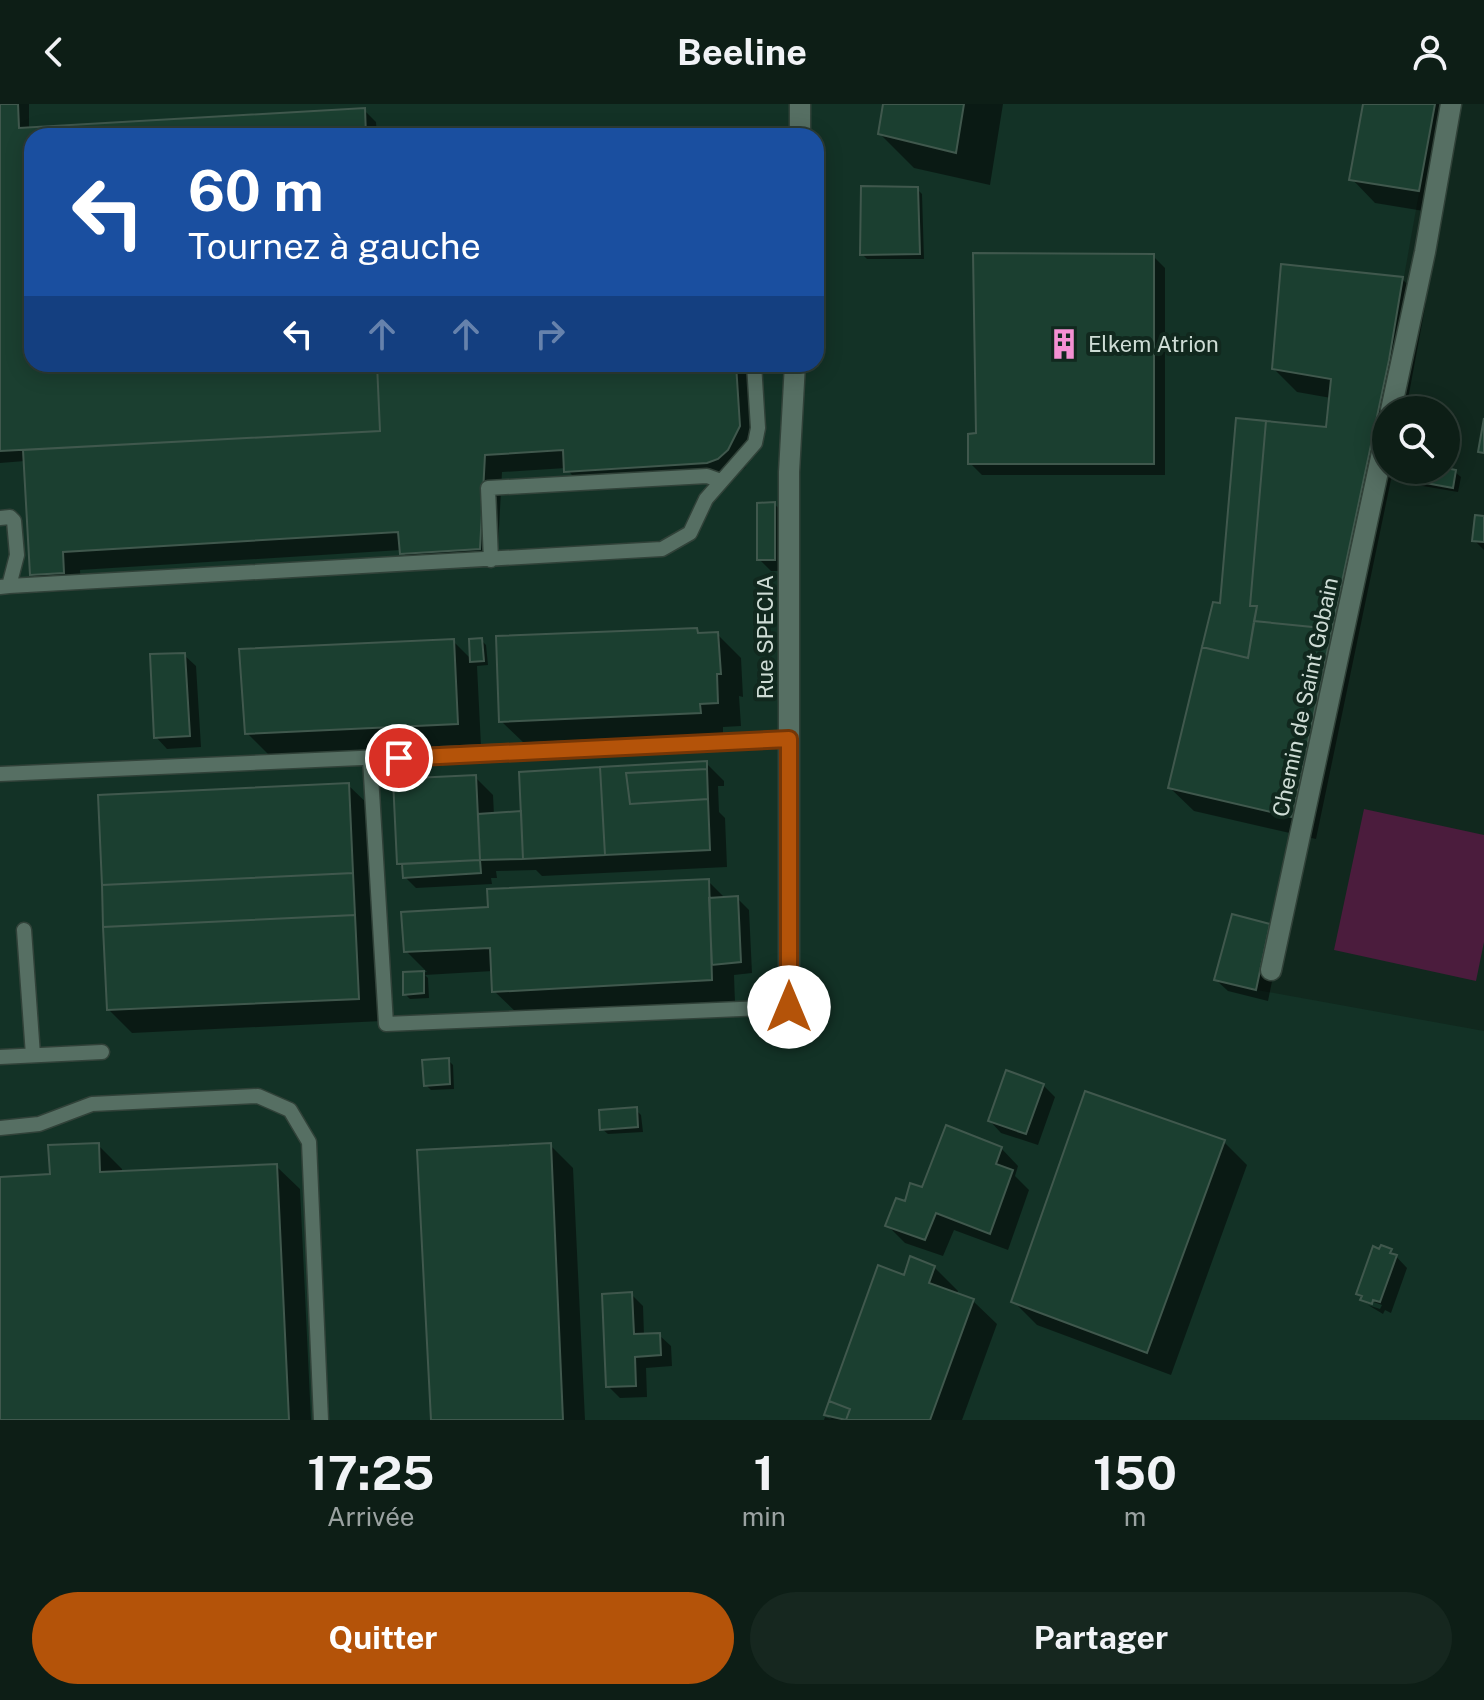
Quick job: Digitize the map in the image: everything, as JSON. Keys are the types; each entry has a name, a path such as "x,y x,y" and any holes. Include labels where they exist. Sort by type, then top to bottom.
{"street":[{"path":"800,104 800,128"},
{"path":"1394,396 1425,252 1451,104"},
{"name":"Rue SPECIA","path":"789,1007 789,472 795,372"},
{"name":"Chemin de Saint Gobain","path":"1271,970 1375,484"}],"lane":[{"path":"0,518 10,517 14,521 17,555 4,586 662,549 690,533 706,499 755,443 758,428 754,372"},
{"path":"491,560 488,488 707,476 721,481"},
{"path":"0,774 789,739"},
{"path":"370,759 386,1024 789,1007"},
{"path":"24,930 33,1055"},
{"path":"0,1057 102,1052"},
{"path":"0,1128 39,1124 92,1104 258,1096 290,1110 309,1142 321,1420"}],"shaded area":[{"path":"0,104 1435,104 1389,360 1381,396 1372,396 1372,441 1257,990 1484,1031 1484,1420 0,1420"},
{"path":"1364,809 1484,835 1484,942 1476,981 1334,950"}],"building":[{"path":"0,104 18,104 19,128 365,108 366,128 24,128 24,372 377,372 380,431 0,451"},
{"path":"883,104 964,104 956,153 878,134"},
{"path":"1363,104 1435,104 1419,191 1349,180"},
{"path":"861,186 918,187 920,254 860,255"},
{"name":"Elkem Atrion","path":"973,253 1154,254 1154,464 968,464 968,434 976,433"},
{"path":"1281,264 1403,277 1381,396 1372,396 1372,440 1332,629 1254,621 1257,606 1250,606 1266,421 1326,427 1331,379 1272,369"},
{"path":"377,372 737,372 740,426 728,450 707,463 564,472 563,450 485,455 480,549 400,554 398,532 63,552 64,573 30,575 23,450 380,431"},
{"path":"1236,418 1266,421 1250,606 1257,606 1248,658 1202,647 1213,602 1220,603"},
{"path":"1484,418 1484,453 1478,452"},
{"path":"1431,484 1454,484 1453,488"},
{"path":"775,502 775,560 757,560 757,503"},
{"path":"1475,515 1484,516 1484,542 1472,541"},
{"path":"1254,621 1332,629 1292,817 1168,788 1202,647 1248,658"},
{"path":"697,628 698,633 718,632 721,674 717,674 718,703 700,704 701,713 499,722 496,636"},
{"path":"482,638 484,661 470,662 469,639"},
{"path":"454,639 458,724 245,734 239,649"},
{"path":"185,653 190,736 154,738 150,654"},
{"path":"707,761 707,769 626,773 630,804 708,799 710,850 605,855 600,767"},
{"path":"600,767 605,855 523,859 519,772"},
{"path":"707,769 708,799 630,804 626,773"},
{"path":"476,775 480,860 397,864 393,779"},
{"path":"349,783 353,873 102,885 98,795"},
{"path":"521,811 523,859 480,860 478,814"},
{"path":"480,860 481,873 403,878 402,864"},
{"path":"353,873 355,915 103,927 102,885"},
{"path":"709,879 712,980 492,992 490,948 404,952 401,912 488,907 487,889"},
{"path":"738,896 741,962 712,965 709,898"},
{"path":"1232,914 1270,924 1256,990 1214,980"},
{"path":"355,915 359,999 107,1010 103,927"},
{"path":"424,971 424,993 403,995 403,972"},
{"path":"449,1058 450,1084 424,1086 422,1060"},
{"path":"1006,1070 1044,1084 1026,1134 988,1121"},
{"path":"1085,1091 1225,1140 1147,1353 1011,1302"},
{"path":"637,1107 638,1127 600,1130 599,1110"},
{"path":"946,1125 1002,1147 996,1164 1013,1170 990,1234 936,1213 925,1240 885,1226 896,1198 905,1201 910,1183 922,1187"},
{"path":"99,1143 100,1172 277,1164 289,1420 0,1420 0,1177 50,1174 48,1145"},
{"path":"551,1143 563,1420 431,1420 417,1150"},
{"path":"1381,1245 1392,1249 1390,1253 1397,1255 1380,1302 1373,1300 1372,1304 1360,1300 1362,1296 1356,1294 1373,1246 1379,1249"},
{"path":"910,1256 935,1266 929,1283 974,1299 930,1420 846,1420 850,1409 829,1401 878,1265 904,1275"},
{"path":"632,1292 634,1334 660,1333 661,1355 635,1357 636,1386 606,1387 602,1294"},
{"path":"829,1401 850,1409 846,1420 824,1415"}],"place":[{"name":"Elkem Atrion","path":"1064,344"}],"route":[{"path":"399,758 789,739 789,1007"}]}
